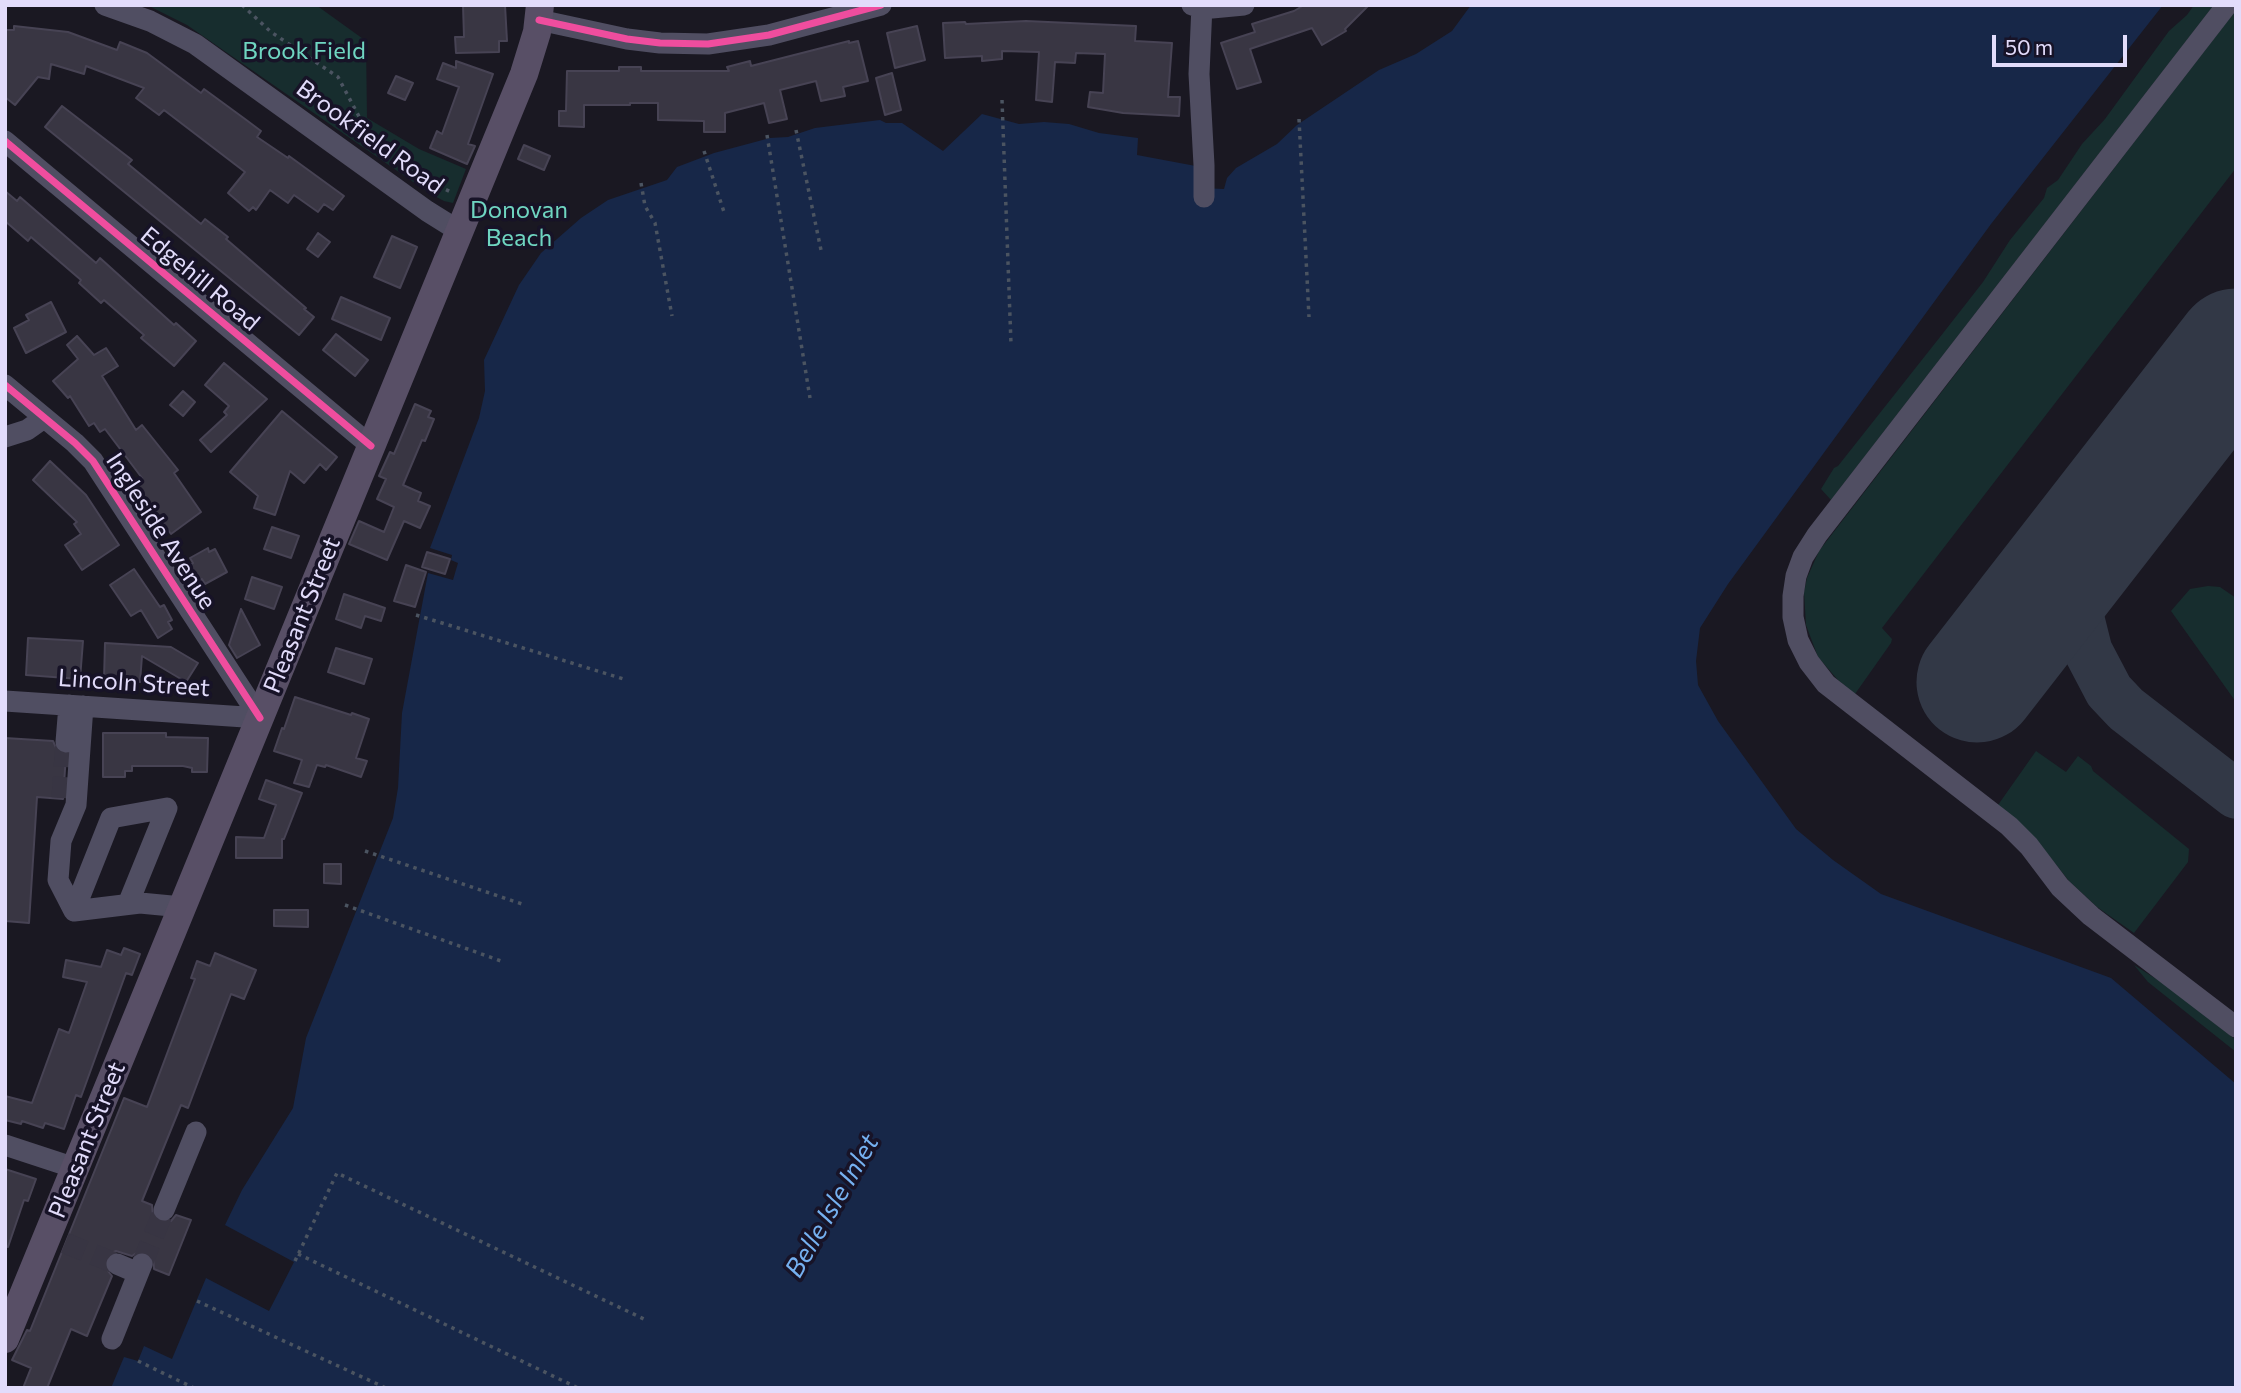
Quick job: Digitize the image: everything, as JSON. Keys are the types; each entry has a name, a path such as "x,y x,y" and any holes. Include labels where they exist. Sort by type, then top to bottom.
{"main road":[{"name":"Pleasant Street","path":"5,1339 57,1240 75,1168 524,74 535,41 539,13"}],"street":[{"name":"Brookfield Road","path":"105,5 150,21 195,44 427,211 459,231"},
{"path":"1204,197 1198,6 1244,5"},
{"path":"2227,5 1817,535 1803,557 1797,576 1793,617 1798,640 1809,662 1826,684 2009,825 2029,846 2060,887 2091,916 2236,1027"},
{"path":"539,13 626,39 708,44 769,35 870,7"},
{"name":"Edgehill Road","path":"5,141 371,446"},
{"name":"Ingleside Avenue","path":"5,385 85,452 100,471 260,718"},
{"path":"5,437 27,430 44,418"},
{"name":"Lincoln Street","path":"5,701 260,718"},
{"path":"66,742 76,706"},
{"path":"59,848 62,836 76,810 76,706"},
{"path":"62,798 58,883 74,911"},
{"path":"74,911 111,818 167,808 128,904"},
{"path":"74,911 150,903 182,907"},
{"path":"164,1210 196,1132"},
{"path":"5,1146 75,1168"},
{"path":"112,1339 140,1269 117,1265"}],"path":[{"path":"242,5 271,32 338,76 363,124 393,156 420,177 455,194"},
{"path":"1002,100 1011,344"},
{"path":"1298,119 1309,317"},
{"path":"796,130 821,250"},
{"path":"767,135 810,398"},
{"path":"704,150 724,212"},
{"path":"642,183 645,206 655,223 672,316"},
{"path":"416,615 628,680"},
{"path":"366,851 522,904"},
{"path":"345,905 501,961"},
{"path":"295,1261 337,1172 646,1320"},
{"path":"298,1254 578,1388"},
{"path":"197,1301 386,1388"},
{"path":"138,1361 194,1388"}],"green space":[{"name":"Brook Field","path":"147,5 316,5 366,41 367,118 419,149 466,169 453,203 429,193 187,25"},
{"path":"2194,5 2214,5 1831,500 1821,489 1834,468 1983,282 2010,240 2044,198 2047,188 2058,180 2082,144 2105,119 2169,31"},
{"path":"2236,10 2236,168 1882,628 1892,639 1891,643 1855,694 1838,680 1818,657 1806,625 1804,592 1819,551"},
{"path":"2220,587 2236,598 2236,702 2171,611 2190,589"},
{"path":"2036,751 2066,772 2078,756 2189,849 2188,862 2134,933 2097,907 2069,881 2035,838 1998,805"},
{"path":"2134,965 2166,985 2236,1040 2236,1052 2148,982"}],"water":[{"name":"Belle Isle Inlet","path":"1471,5 2163,5 1991,224 1728,584 1700,628 1696,661 1698,685 1718,721 1796,829 1833,860 1881,894 2111,978 2236,1084 2236,1388 111,1388 124,1357 138,1361 144,1346 172,1359 206,1278 269,1311 294,1262 225,1225 242,1190 293,1108 306,1038 393,818 398,788 402,713 428,573 453,580 458,563 451,560 452,555 430,548 479,418 485,391 484,360 519,285 541,253 581,218 608,200 667,180 677,167 714,153 770,138 788,137 815,128 880,120 886,123 902,123 943,151 982,114 1019,124 1069,124 1099,133 1138,138 1137,155 1201,167 1201,188 1224,189 1227,178 1236,168 1277,144 1297,125 1379,70 1416,54 1452,31"}],"building":[{"path":"463,5 505,5 507,41 499,41 499,52 456,53 455,37 464,37"},
{"path":"1304,5 1369,5 1346,31 1322,45 1312,28 1250,49 1261,82 1237,89 1221,43 1255,32 1252,24 1294,11"},
{"path":"1026,21 1136,26 1135,41 1172,43 1168,97 1180,97 1179,116 1123,113 1088,107 1090,92 1103,93 1105,54 1076,53 1075,63 1055,62 1052,102 1036,100 1039,52 1002,51 1002,59 982,61 982,56 945,58 943,23"},
{"path":"14,26 68,32 117,50 120,42 147,53 201,93 204,89 261,131 257,137 288,158 289,156 344,196 333,210 324,204 318,212 294,195 288,203 270,190 256,210 253,207 249,211 228,193 245,172 164,110 159,115 136,98 144,88 86,66 84,74 51,64 49,79 38,77 15,105 5,97 5,30 14,30"},
{"path":"917,26 925,60 895,68 887,33"},
{"path":"858,41 868,81 843,87 845,96 821,101 816,81 780,90 787,119 769,123 764,103 725,113 725,132 704,132 704,121 658,120 658,103 630,103 584,105 584,127 559,126 559,111 566,111 567,71 619,71 619,67 641,67 641,71 729,71 727,67 750,61 751,66"},
{"path":"456,61 493,74 468,144 475,146 467,164 430,148 437,131 442,134 459,87 437,79 443,63 456,68"},
{"path":"892,73 901,110 885,115 876,78"},
{"path":"396,76 413,83 405,100 388,93"},
{"path":"62,106 132,160 128,164 201,224 205,219 228,237 226,239 306,308 304,309 314,317 299,335 45,127"},
{"path":"524,145 550,156 544,170 518,159"},
{"path":"5,191 17,201 20,197 96,263 100,258 174,325 176,323 196,341 174,366 141,338 144,335 104,300 101,303 79,283 81,280 31,237 28,241 5,221"},
{"path":"318,233 330,242 318,257 307,249"},
{"path":"392,236 417,247 400,288 374,277"},
{"path":"341,297 390,318 381,340 332,319"},
{"path":"51,302 66,332 26,353 14,328 29,320 26,315"},
{"path":"336,334 368,360 355,376 323,350"},
{"path":"77,336 94,355 106,348 118,366 102,376 136,430 142,425 178,470 174,473 201,512 171,534 134,483 142,478 105,429 100,432 94,423 89,426 70,396 68,398 53,381 78,359 67,345"},
{"path":"224,363 267,399 211,452 200,440 227,415 224,412 229,406 205,385"},
{"path":"183,391 195,402 183,416 170,405"},
{"path":"415,404 431,411 428,417 434,419 403,485 421,493 418,501 430,506 420,528 404,521 387,560 349,544 359,521 384,532 394,507 377,499 386,479 379,476 390,452 394,454"},
{"path":"282,411 337,457 326,470 320,464 304,483 290,471 275,515 254,508 258,496 230,472"},
{"path":"50,461 86,495 119,545 82,570 65,545 81,534 74,524 77,522 33,480"},
{"path":"272,527 299,536 291,558 264,549"},
{"path":"208,548 209,552 215,549 227,572 205,584 202,579 192,584 183,568 193,563 190,558"},
{"path":"427,552 450,559 445,574 422,567"},
{"path":"406,565 426,572 415,607 394,601"},
{"path":"134,569 160,607 164,605 172,620 168,622 172,629 158,638 141,610 131,616 110,585"},
{"path":"252,577 282,587 274,609 245,599"},
{"path":"344,594 385,608 381,621 365,616 361,628 336,619"},
{"path":"241,609 260,645 237,658 229,645"},
{"path":"28,638 83,641 80,679 26,675"},
{"path":"105,643 171,647 198,663 186,682 142,656 140,682 104,679"},
{"path":"336,648 372,659 364,684 328,672"},
{"path":"295,697 369,719 356,758 367,761 361,777 326,765 317,765 309,787 294,783 302,760 274,751"},
{"path":"103,733 166,733 166,737 208,738 207,772 192,772 192,768 183,766 132,766 132,771 125,771 125,777 103,777"},
{"path":"5,738 53,741 58,752 66,755 63,799 37,797 29,923 5,921"},
{"path":"266,780 302,793 282,839 282,858 236,858 236,837 264,838 276,805 259,799"},
{"path":"324,864 341,864 341,884 324,883"},
{"path":"274,910 308,910 308,927 274,926"},
{"path":"124,948 140,954 132,975 126,973 81,1097 76,1095 64,1129 45,1123 43,1128 22,1121 21,1124 5,1120 5,1096 32,1103 59,1029 69,1033 87,982 63,977 66,960 101,967 107,950 121,955"},
{"path":"215,953 256,970 244,999 231,994 188,1108 181,1105 142,1201 152,1205 153,1217 160,1222 171,1221 176,1215 191,1220 169,1275 154,1269 153,1256 146,1252 139,1251 132,1256 116,1251 109,1254 104,1266 112,1276 87,1336 71,1329 47,1388 23,1388 31,1368 12,1360 27,1330 30,1331 124,1098 147,1107 195,979 191,978 197,961 210,966"},
{"path":"5,1169 36,1179 28,1201 24,1200 8,1247 5,1246"}],"taxiway":[{"path":"2124,493 2091,544 2084,568 2079,615 2088,651 2109,691 2126,709 2236,794"}],"runway":[{"path":"1977,682 2236,349"}],"tunnel":[{"path":"62,798 66,742"},
{"path":"142,1264 164,1210"},
{"path":"65,1243 117,1264"}],"cycle path":[{"path":"539,20 627,39 708,44 769,35 881,5"},
{"path":"5,141 371,446"},
{"path":"5,385 93,461 260,718"}],"park label":[{"name":"Donovan Beach","path":"519,224"}]}
